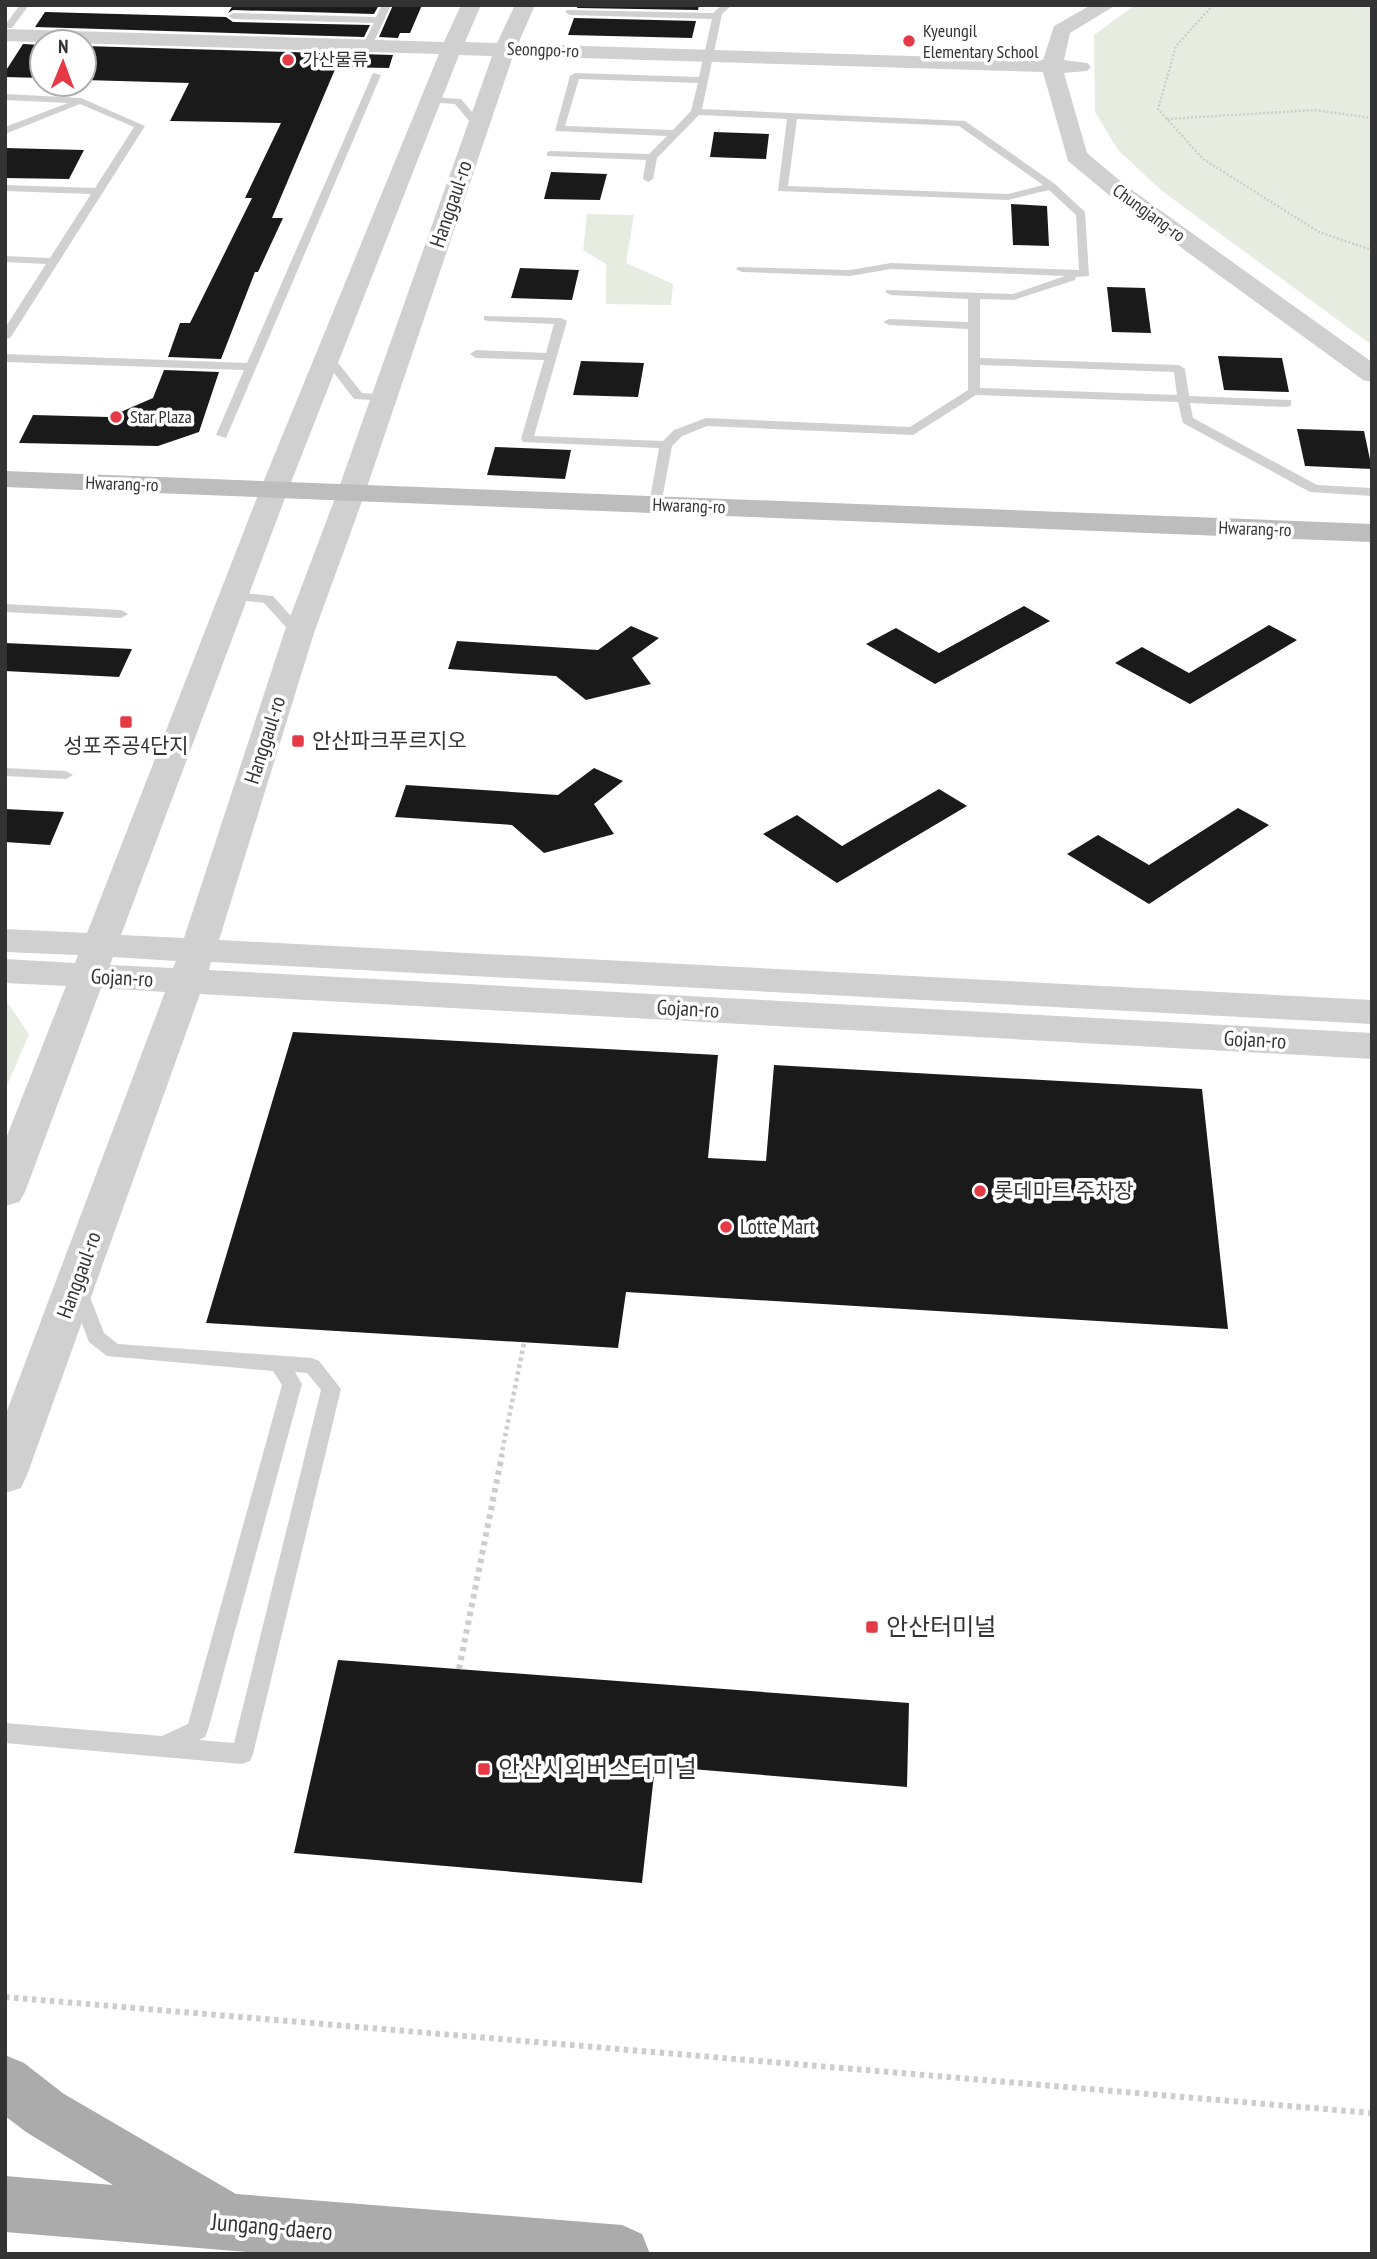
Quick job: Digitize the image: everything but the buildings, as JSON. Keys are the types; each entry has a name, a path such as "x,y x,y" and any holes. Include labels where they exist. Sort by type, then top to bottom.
{"main road":[{"name":"Hwarang-ro","path":"8,484 274,490 1372,533"},
{"path":"5,2082 45,2113 232,2224"},
{"name":"Jungang-daero","path":"5,2204 622,2254"}],"street":[{"path":"5,1192 274,490 429,100 455,47 471,5"},
{"name":"Hanggaul-ro","path":"5,1475 193,966 299,633 351,493 505,49 525,5"},
{"name":"Chungjang-ro","path":"1106,5 1061,30 1052,66 1076,156 1117,190 1372,373"},
{"name":"Chungjang-ro","path":"1122,5 1084,31 1079,47 1083,114 1102,154 1137,186 1372,360"},
{"name":"Seongpo-ro","path":"7,33 1080,67"},
{"name":"Gojan-ro","path":"5,940 95,960 1372,1046"},
{"name":"Gojan-ro","path":"5,971 95,960"},
{"name":"Gojan-ro","path":"193,966 1372,1012"}],"lane":[{"path":"7,33 25,5"},
{"path":"367,46 387,5"},
{"path":"648,179 652,157 696,112 718,16 728,5"},
{"path":"570,12 718,16"},
{"path":"233,16 379,20"},
{"path":"222,435 376,75"},
{"path":"675,133 559,129 575,76 704,80"},
{"path":"5,97 81,101 140,126 5,337"},
{"path":"429,100 458,102 478,125"},
{"path":"5,131 81,101"},
{"path":"696,112 961,123 1051,186 1082,214 1085,274"},
{"path":"792,116 782,189 1008,197 1051,186"},
{"path":"551,154 652,157"},
{"path":"5,188 98,191"},
{"path":"5,259 54,261"},
{"path":"742,269 850,273 891,266 1085,274"},
{"path":"891,292 1014,297 1085,274"},
{"path":"974,295 974,391"},
{"path":"488,318 561,321 527,439 666,446"},
{"path":"889,322 974,326"},
{"path":"476,354 551,357"},
{"path":"327,356 358,396 384,398"},
{"path":"5,358 251,367"},
{"path":"974,361 1179,369 1187,420 1314,489 1372,492"},
{"path":"655,505 666,446 678,433 705,422 913,431 974,391 1287,403"},
{"path":"234,596 268,599 299,633"},
{"path":"5,608 121,614"},
{"path":"5,772 66,775"},
{"path":"5,1733 242,1754 331,1390 312,1366 114,1351 96,1337 87,1319 76,1282"},
{"path":"164,1746 197,1730 292,1384 279,1364"}],"path":[{"path":"1213,5 1176,46 1158,109 1203,159 1319,232 1372,250"},
{"path":"1166,119 1315,110 1372,118"},
{"path":"459,1669 524,1343"},
{"path":"5,1997 1372,2113"}],"shaded area":[{"path":"1135,5 1372,5 1372,345 1162,191 1118,150 1095,112 1094,35"},
{"path":"587,214 634,215 626,263 673,284 671,305 606,304 606,264 583,250"},
{"path":"5,999 29,1034 5,1090"}],"place":[{"name":"Kyeungil Elementary School","path":"909,41"},
{"name":"가산물류","path":"288,60"},
{"name":"Star Plaza","path":"116,417"},
{"name":"성포주공4단지","path":"126,722"},
{"name":"안산파크푸르지오","path":"298,741"},
{"name":"롯데마트 주차장","path":"980,1191"},
{"name":"Lotte Mart","path":"726,1227"},
{"name":"안산터미널","path":"872,1627"},
{"name":"안산시외버스터미널","path":"484,1769"}]}
